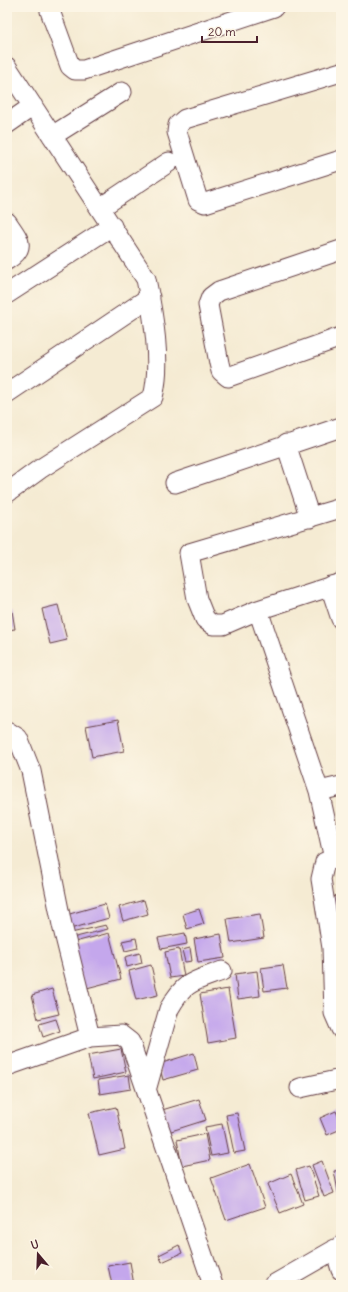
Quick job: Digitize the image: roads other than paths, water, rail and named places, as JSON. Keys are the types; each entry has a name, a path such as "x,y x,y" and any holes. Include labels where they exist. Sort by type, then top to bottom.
{"street":[{"path":"51,7 50,11 70,66 75,70 84,70 274,7"},
{"path":"7,67 146,279 150,297 158,380 153,397 40,469 7,493"},
{"path":"341,72 185,119 178,125 177,132 194,190 198,200 205,203 341,160"},
{"path":"52,136 122,92"},
{"path":"7,124 33,106"},
{"path":"100,208 169,162"},
{"path":"7,222 18,240 20,248 17,254 7,260"},
{"path":"7,294 112,226"},
{"path":"341,250 219,291 211,297 208,305 221,371 228,377 341,337"},
{"path":"7,393 150,297"},
{"path":"175,483 286,444 341,427"},
{"path":"286,444 310,518"},
{"path":"341,508 189,554 196,599 205,619 212,625 223,625 258,610 335,585 341,619"},
{"path":"258,610 318,791 338,858 325,862 321,879 332,948 334,1013 341,1029"},
{"path":"7,731 18,738 31,771 62,925 90,1037"},
{"path":"318,791 341,786"},
{"path":"147,1087 169,1009 175,998 183,988 192,982 222,971"},
{"path":"7,1066 90,1037 121,1035 130,1042 147,1087 213,1285"},
{"path":"300,1088 341,1079"},
{"path":"274,1285 338,1247 341,1270"}]}
